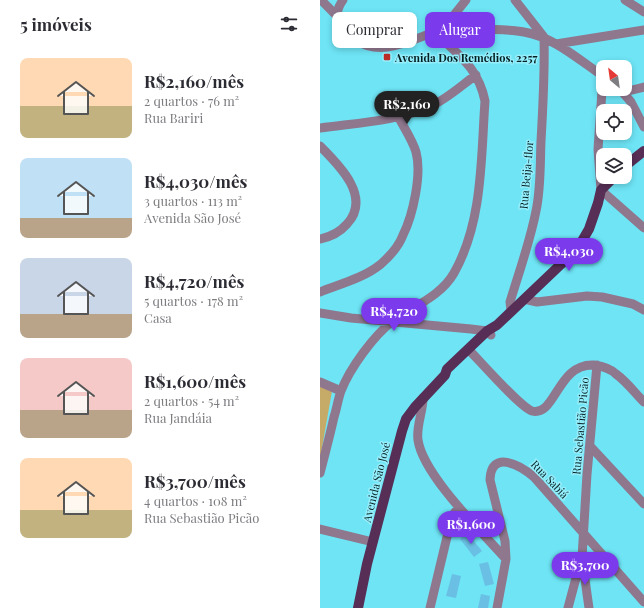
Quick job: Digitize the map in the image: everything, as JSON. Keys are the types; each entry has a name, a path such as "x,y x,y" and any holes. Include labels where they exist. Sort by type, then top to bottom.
{"main road":[{"path":"632,161 644,152"},
{"name":"Avenida São José","path":"358,608 367,564 402,431 410,414 445,375 451,374 470,351 511,310 578,248 589,229 602,190 608,184"}],"street":[{"path":"320,0 333,12"},
{"path":"338,12 343,0"},
{"path":"456,12 466,0"},
{"path":"515,0 544,37"},
{"path":"625,0 644,12"},
{"path":"519,31 525,24 528,16"},
{"path":"495,29 519,31 544,37 596,71"},
{"path":"556,44 644,30"},
{"name":"Rua Beija-flor","path":"511,310 510,302 530,238 539,186 545,62 544,37"},
{"path":"320,473 341,390 356,363 377,336 392,321 438,292 447,284 461,259 467,242 477,207 482,160 485,101 483,89 476,75 463,58 452,48"},
{"path":"320,128 398,116 431,106 476,75"},
{"path":"632,89 644,87"},
{"path":"602,96 598,149 602,190 644,228"},
{"path":"626,96 631,102 644,127"},
{"path":"320,292 359,277 374,268 392,253 403,236 411,214 416,189 418,166 414,146 398,116"},
{"path":"320,146 346,175 353,188 356,202 354,215 344,226 328,237 320,239"},
{"path":"524,299 537,302 587,296 602,296 633,304 644,310"},
{"path":"320,313 351,318 471,329 487,335"},
{"path":"470,351 525,408 535,411 544,409 549,405 560,385 568,375 574,370 584,366 597,366 615,373 644,402"},
{"name":"Rua Sebastião Picão","path":"589,608 582,558 597,366"},
{"path":"320,382 341,390"},
{"path":"423,398 423,406 417,434 420,450 424,459 434,475 459,507 506,559 497,608"},
{"path":"590,446 644,504"},
{"name":"Rua Sabiá","path":"506,559 504,534 490,480 491,470 500,462 518,465 534,476 583,534 644,602"},
{"path":"430,608 452,516 459,507"},
{"path":"320,529 373,542"},
{"path":"568,608 582,558"},
{"path":"574,587 585,588"}],"shaded area":[{"path":"320,386 332,391 320,459"}],"building":[{"path":"467,533 482,551 474,557 460,539"},
{"path":"488,562 494,584 485,586 479,564"},
{"path":"452,574 461,576 456,598 446,596"},
{"path":"481,594 490,596 488,608 478,608"}],"place":[{"name":"Avenida Dos Remédios, 2257","path":"387,57"}]}
